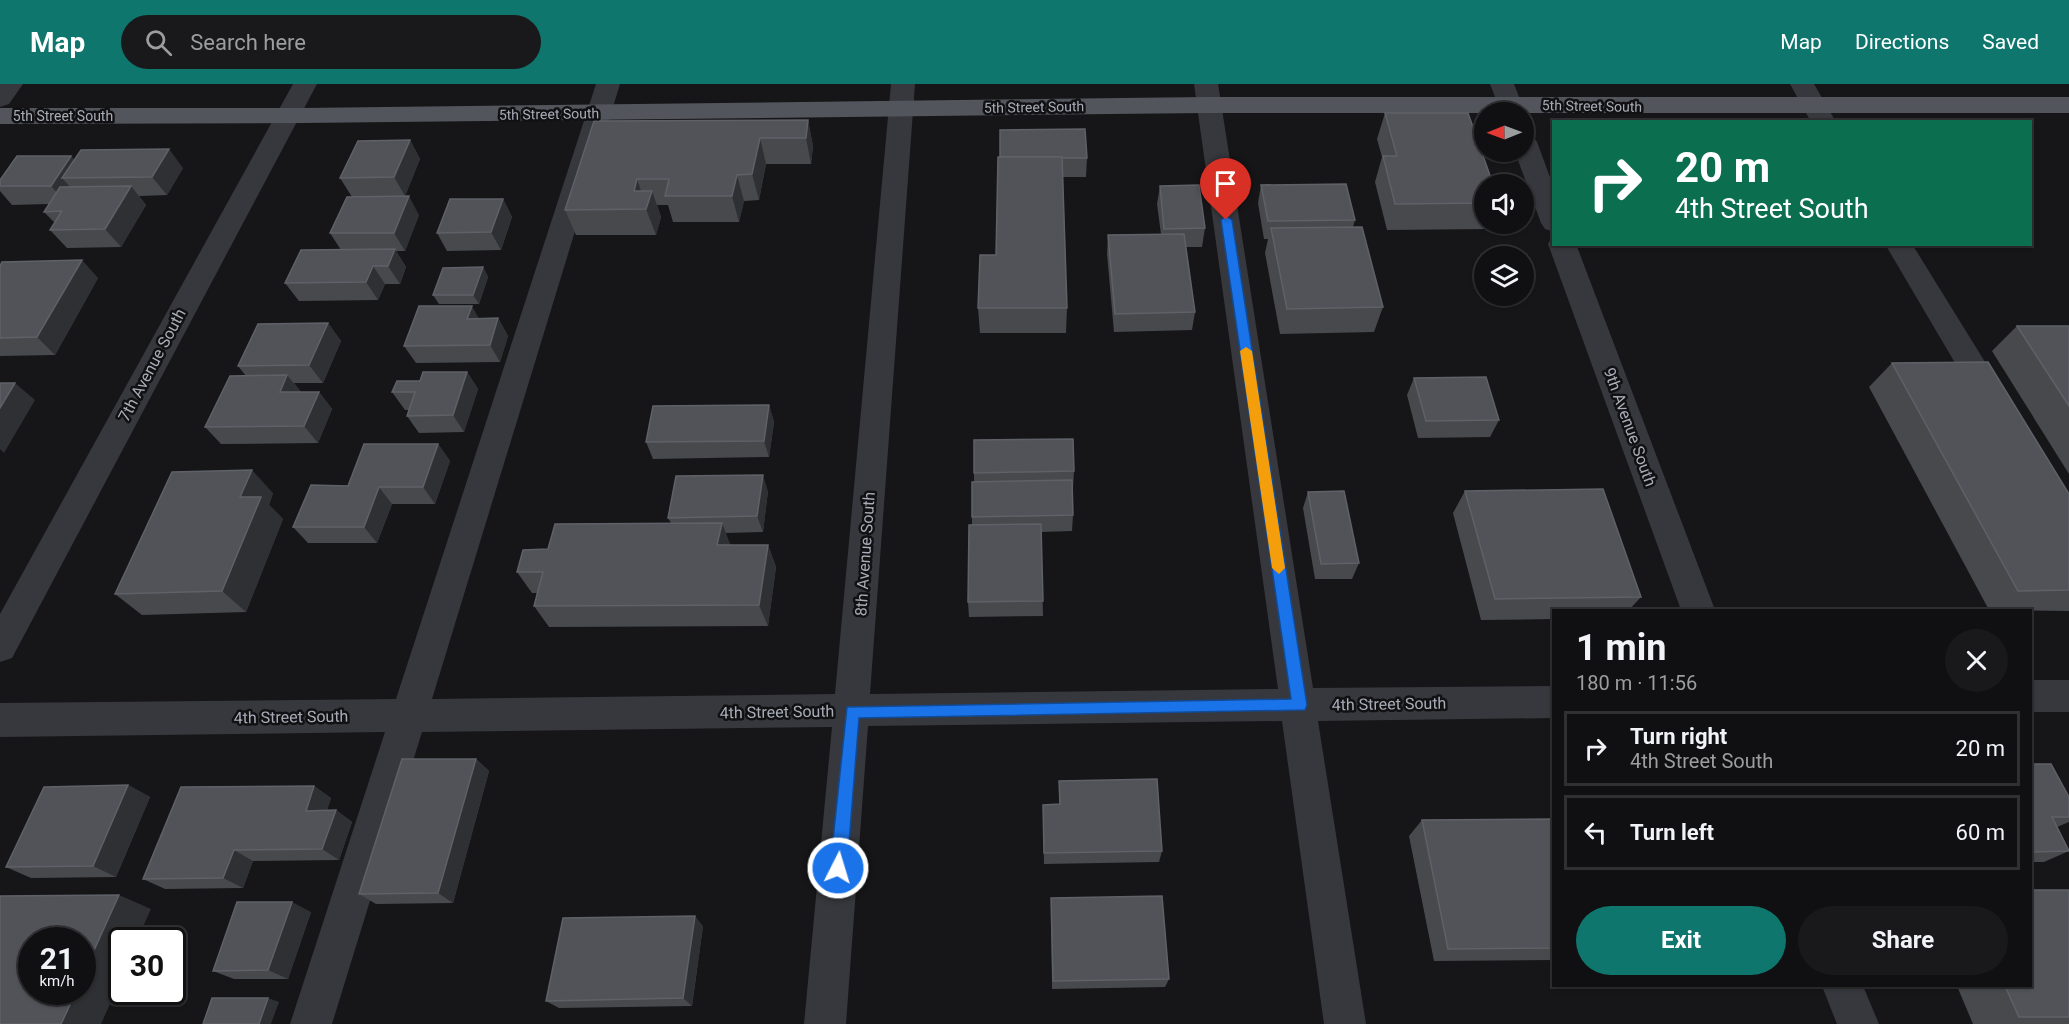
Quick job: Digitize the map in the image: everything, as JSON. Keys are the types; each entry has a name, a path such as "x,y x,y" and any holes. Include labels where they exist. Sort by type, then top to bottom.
{"main road":[{"name":"5th Street South","path":"0,116 286,118 603,98 1207,94 1509,101 1820,115 2069,105"}],"street":[{"path":"0,99 11,84"},
{"name":"7th Avenue South","path":"0,647 305,84"},
{"path":"1802,84 1820,115"},
{"path":"1207,94 1300,705 1345,1024"},
{"name":"8th Avenue South","path":"825,1024 902,96"},
{"path":"312,1024 603,98"},
{"path":"1531,162 1552,218"},
{"name":"9th Avenue South","path":"1563,246 1698,609"},
{"path":"1899,246 2008,425"},
{"path":"2032,696 2069,696"},
{"name":"4th Street South","path":"0,720 1552,702"},
{"path":"1843,987 1858,1024"}],"building":[{"path":"1385,113 1468,113 1474,130 1474,162 1485,162 1489,174 1474,174 1474,203 1395,204 1383,156 1397,156"},
{"path":"808,120 806,138 760,138 752,174 737,175 732,196 665,196 669,179 637,179 634,191 652,191 646,209 565,210 594,121"},
{"path":"1085,129 1087,158 1000,157 1000,130"},
{"path":"410,140 394,177 340,178 358,141"},
{"path":"169,149 152,177 62,178 81,150"},
{"path":"17,156 71,156 51,186 0,186 0,180"},
{"path":"998,157 1062,157 1067,308 978,308 980,255 996,255"},
{"path":"1346,184 1355,220 1268,221 1261,185"},
{"path":"1199,185 1205,228 1164,229 1160,186"},
{"path":"131,186 105,229 50,230 62,211 44,212 60,187"},
{"path":"409,196 394,233 330,233 347,197"},
{"path":"450,199 503,199 491,232 437,233"},
{"path":"1362,227 1383,307 1287,309 1271,228"},
{"path":"1184,234 1195,312 1115,314 1108,235"},
{"path":"395,249 388,266 373,266 366,282 285,283 301,250"},
{"path":"82,260 37,337 0,338 0,266 2,262"},
{"path":"483,267 473,295 433,295 443,268"},
{"path":"419,306 472,306 467,319 498,318 490,345 404,346"},
{"path":"328,323 309,365 238,366 258,324"},
{"path":"2017,326 2069,326 2069,406"},
{"path":"1988,362 2069,494 2069,590 2018,591 1892,363"},
{"path":"423,372 467,372 453,415 407,416 415,392 392,392 397,381 420,381"},
{"path":"287,375 280,392 319,392 304,426 205,427 230,376"},
{"path":"1486,377 1499,420 1426,421 1414,378"},
{"path":"0,383 15,383 0,408"},
{"path":"769,405 764,441 646,442 653,406"},
{"path":"1073,439 1074,471 974,473 974,440"},
{"path":"364,444 438,444 423,487 379,487 364,527 293,527 311,485 348,486"},
{"path":"252,470 240,497 261,497 222,591 115,594 172,472"},
{"path":"763,475 757,516 668,518 676,476"},
{"path":"1072,480 1073,515 972,517 972,482"},
{"path":"1603,489 1641,597 1495,599 1465,491"},
{"path":"1344,491 1359,563 1321,564 1308,492"},
{"path":"722,523 717,545 768,545 759,605 534,606 543,572 517,572 523,550 548,549 555,524"},
{"path":"1041,524 1043,601 968,602 969,525"},
{"path":"402,759 476,759 438,893 359,894"},
{"path":"2032,764 2051,764 2069,797 2069,817 2052,817 2069,851 2032,852"},
{"path":"1157,779 1162,851 1044,853 1043,805 1060,804 1059,781"},
{"path":"128,785 93,866 6,867 44,787"},
{"path":"314,786 306,811 336,810 322,849 234,850 223,878 143,879 181,787"},
{"path":"1552,819 1552,948 1448,949 1422,820"},
{"path":"2032,890 2069,890 2069,1017 2019,1017 2005,987 2032,987"},
{"path":"119,895 96,946 96,927 18,927 18,1005 70,1005 61,1024 0,1024 0,896"},
{"path":"1162,896 1169,979 1053,981 1051,898"},
{"path":"237,902 292,902 268,970 213,971"},
{"path":"695,916 683,998 546,1001 563,918"},
{"path":"212,998 268,998 259,1024 203,1024"}],"slow traffic":[{"path":"1246,351 1279,568"}],"route":[{"path":"838,868 852,711 1300,705 1226,220"}]}
